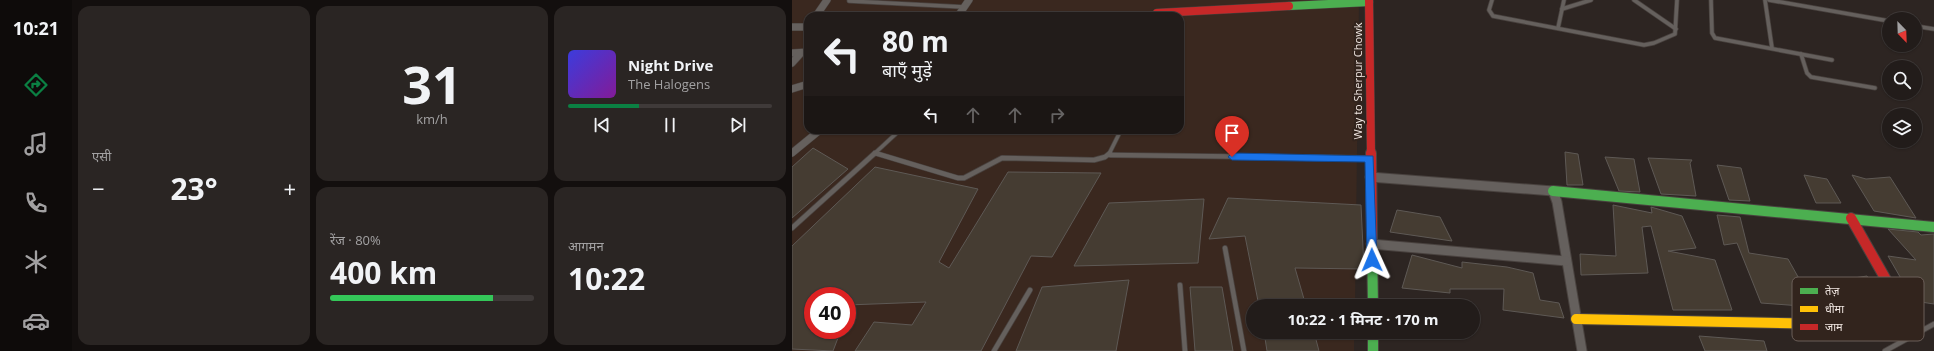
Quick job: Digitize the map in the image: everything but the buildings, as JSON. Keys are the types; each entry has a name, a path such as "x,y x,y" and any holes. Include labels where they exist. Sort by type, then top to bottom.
{"street":[{"path":"819,12 827,0"},
{"path":"960,12 969,0"},
{"path":"1184,12 1369,1"},
{"name":"Way to Sherpur Chowk","path":"1369,1 1372,299"},
{"path":"792,27 804,27"},
{"path":"792,53 804,52"},
{"path":"792,64 804,52"},
{"path":"792,89 804,85"},
{"path":"792,153 815,134"},
{"path":"1370,177 1554,191 1934,227"},
{"path":"1554,191 1582,351"},
{"path":"1851,218 1885,277"},
{"path":"1371,244 1566,261"},
{"path":"1576,319 1792,324"},
{"path":"1373,339 1373,351"}],"lane":[{"path":"1492,0 1489,10 1493,16 1644,44 1654,43 1670,38 1674,34 1676,29 1677,0"},
{"path":"1558,28 1564,0"},
{"path":"1562,9 1591,0"},
{"path":"1634,0 1676,29"},
{"path":"1711,0 1712,34 1715,38 1832,60"},
{"path":"1765,0 1772,48"},
{"path":"1769,0 1882,20"},
{"path":"849,1 964,6"},
{"path":"1922,27 1934,30"},
{"path":"1801,54 1807,73 1811,77 1875,88"},
{"path":"792,228 896,134"},
{"path":"875,153 958,178 964,178 1002,158 1106,159 1110,155 1119,134"},
{"path":"1110,155 1370,158"},
{"path":"1225,248 1244,351"},
{"path":"1180,285 1185,351"},
{"path":"994,351 1030,290"},
{"path":"1924,330 1934,324"},
{"path":"1885,351 1903,341"}],"shaded area":[{"path":"792,0 1359,0 1355,299 1246,299 1246,339 1354,339 1354,351 792,351"}],"traffic: fast":[{"path":"1289,6 1369,2"},
{"path":"1553,191 1934,227"},
{"path":"1372,242 1373,299"},
{"path":"1373,339 1373,351"}],"traffic: slow":[{"path":"1576,319 1792,323"}],"traffic: jam":[{"path":"1369,0 1372,242"},
{"path":"1176,12 1289,6"},
{"path":"1851,218 1885,277"}],"route":[{"path":"1232,157 1370,158 1372,260"}]}
